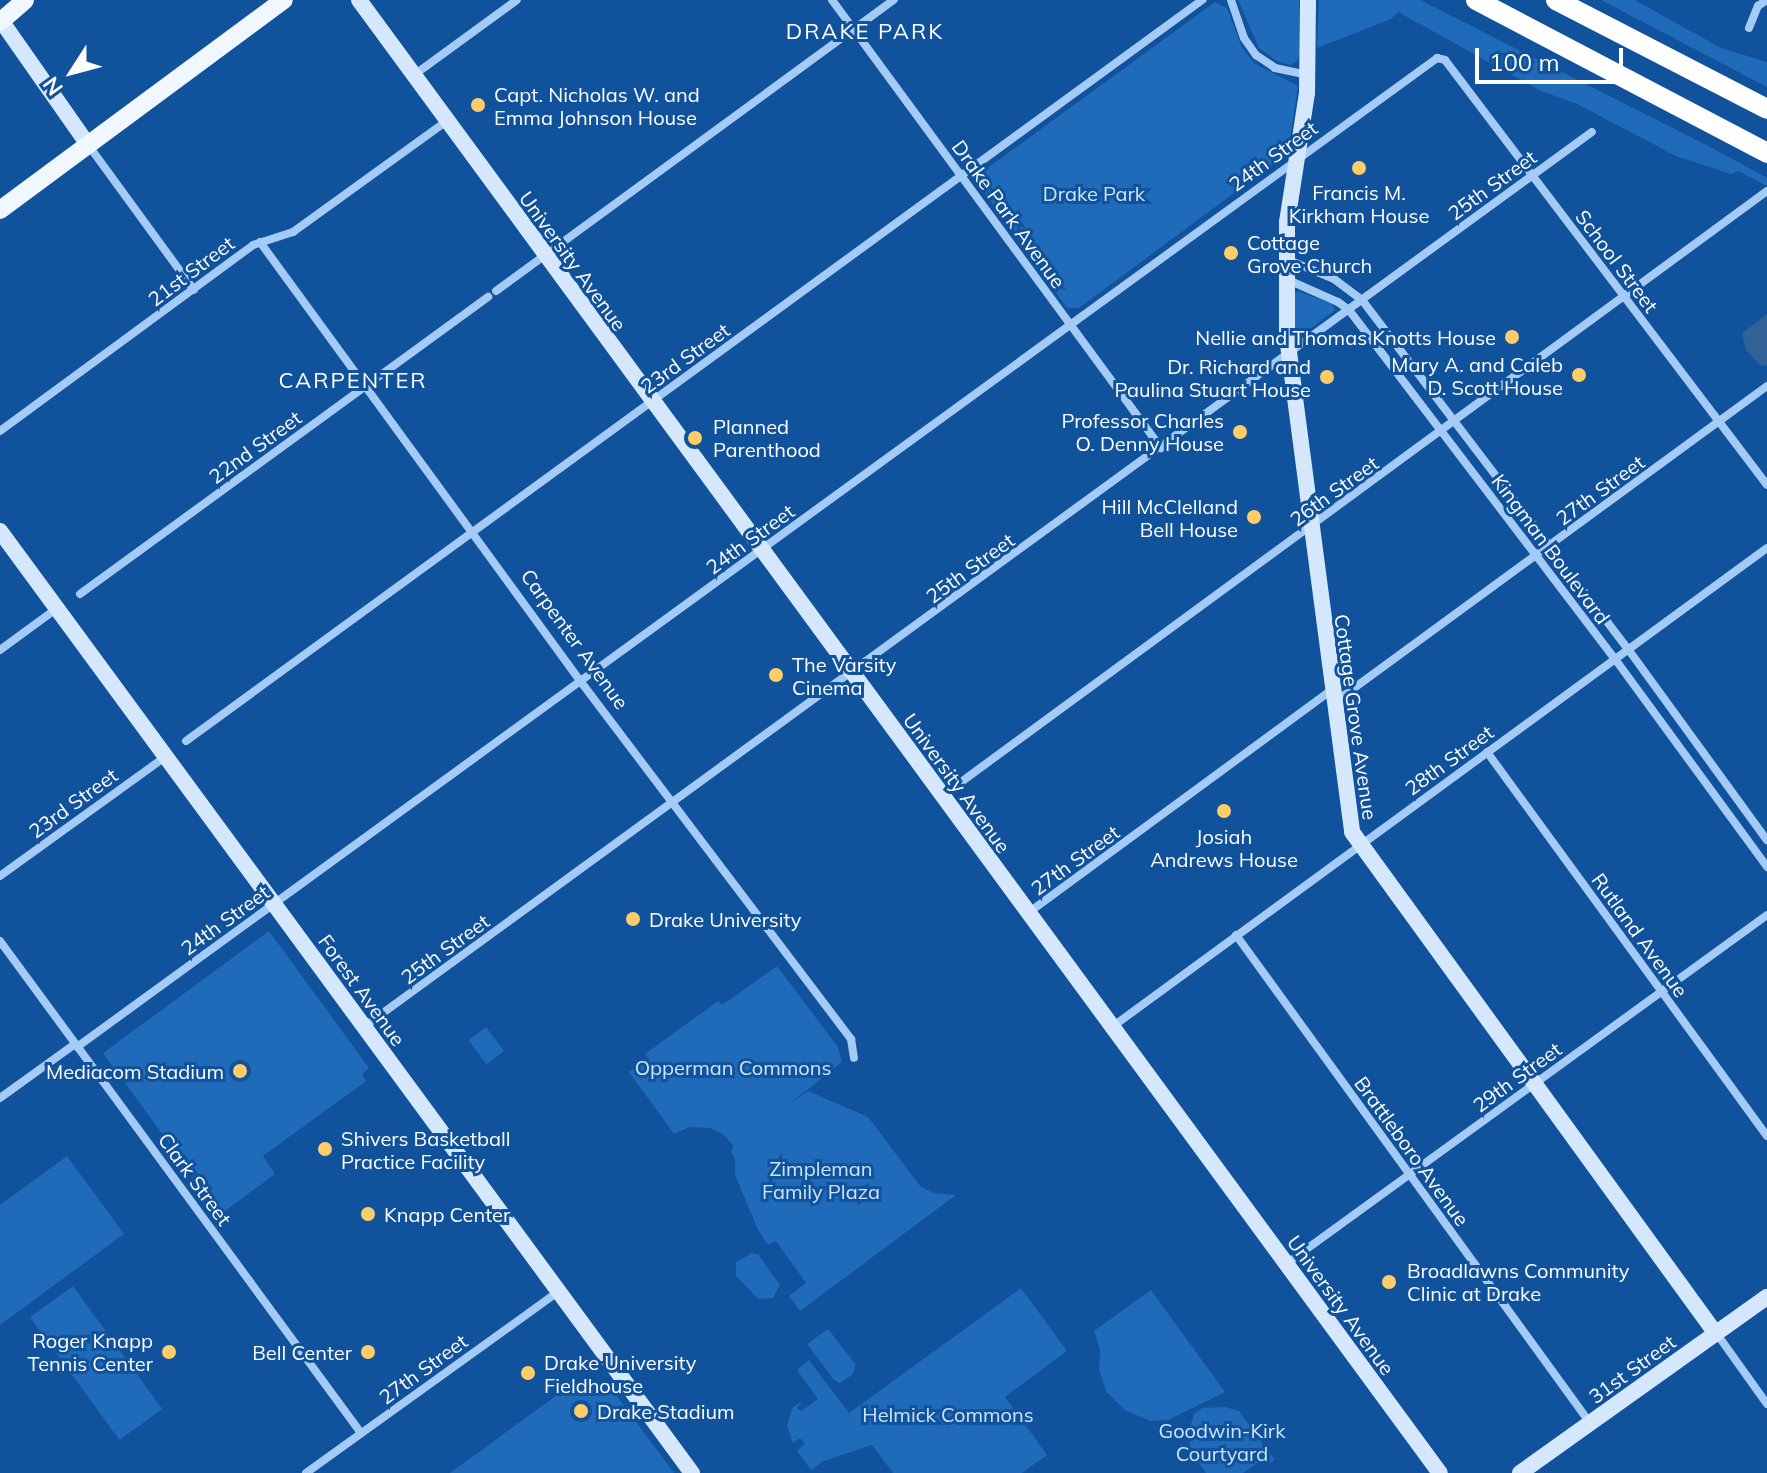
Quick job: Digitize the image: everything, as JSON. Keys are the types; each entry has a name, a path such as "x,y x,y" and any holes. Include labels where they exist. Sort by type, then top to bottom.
{"highway":[{"path":"1476,0 1767,153"},
{"path":"1556,0 1767,109"},
{"path":"1565,0 1600,23"}],"main road":[{"path":"0,20 25,0"},
{"path":"0,210 284,0"},
{"name":"University Avenue","path":"359,0 1440,1473"},
{"name":"Cottage Grove Avenue","path":"1308,0 1307,75 1286,259 1289,354 1352,832 1716,1334"},
{"path":"0,1 0,20 89,146"},
{"name":"Forest Avenue","path":"0,531 692,1473"},
{"name":"31st Street","path":"1520,1473 1767,1297"}],"street":[{"path":"413,75 517,0"},
{"name":"Drake Park Avenue","path":"832,0 1161,448"},
{"name":"22nd Street","path":"80,594 894,0"},
{"name":"23rd Street","path":"186,741 1202,0"},
{"path":"1231,0 1244,38 1256,55 1275,68 1307,75"},
{"path":"1749,28 1758,6 1767,0"},
{"name":"24th Street","path":"0,1098 274,904 1441,57"},
{"name":"School Street","path":"1441,57 1767,485"},
{"name":"21st Street","path":"0,431 260,242 293,232 447,121"},
{"name":"25th Street","path":"364,1027 1592,132"},
{"path":"89,146 194,290"},
{"name":"26th Street","path":"942,796 1767,191"},
{"path":"1736,198 1744,208"},
{"name":"Carpenter Avenue","path":"260,242 581,682 851,1039 854,1058"},
{"name":"Kingman Boulevard","path":"1286,259 1334,279 1362,300 1628,649 1767,840"},
{"name":"Kingman Boulevard","path":"1285,278 1349,310 1615,659 1767,867"},
{"name":"27th Street","path":"1028,913 1536,556 1767,386"},
{"name":"28th Street","path":"1112,1027 1767,548"},
{"path":"0,650 57,608"},
{"name":"Rutland Avenue","path":"1487,752 1767,1136"},
{"name":"23rd Street","path":"0,876 166,756"},
{"name":"29th Street","path":"1286,1264 1767,915"},
{"name":"Brattleboro Avenue","path":"1236,935 1591,1424"},
{"name":"Clark Street","path":"1,943 361,1433"},
{"name":"27th Street","path":"309,1472 559,1291"},
{"name":"Cottage Grove Avenue","path":"1716,1334 1767,1404"}],"green space":[{"path":"1238,0 1299,0 1300,54 1297,61 1290,65 1277,61 1259,48"},
{"path":"1319,0 1420,0 1716,150 1767,178 1767,186 1738,171 1731,174 1676,156 1577,104 1541,91 1398,12 1391,19 1317,48"},
{"path":"1601,0 1635,0 1721,48 1767,62 1767,87"},
{"name":"Drake Park","path":"1215,2 1227,8 1242,48 1254,63 1298,86 1288,153 1079,308 1067,308 974,178"},
{"path":"1298,291 1332,304 1335,310 1302,335 1295,330 1295,293"},
{"name":"Mediacom Stadium","path":"269,931 369,1068 362,1074 366,1081 263,1156 275,1174 221,1214 103,1053"},
{"path":"777,966 838,1047 842,1062 787,1106 808,1091 868,1117 921,1187 934,1193 956,1195 800,1311 789,1296 806,1283 776,1241 768,1245 758,1230 735,1175 735,1160 731,1151 734,1146 723,1134 710,1128 690,1127 674,1134 629,1072 649,1060 645,1054 718,1001 722,1005"},
{"path":"486,1027 504,1051 486,1064 468,1040"},
{"path":"67,1156 124,1234 0,1325 0,1205"},
{"path":"752,1253 758,1254 780,1285 773,1298 758,1299 736,1276 736,1262"},
{"path":"73,1286 162,1409 119,1440 30,1317"},
{"name":"Helmick Commons","path":"1021,1288 1067,1351 1005,1397 1047,1455 1022,1473 893,1473 872,1445 824,1461 811,1470 797,1451 805,1444 800,1438 793,1443 787,1426 792,1408 802,1401 797,1408 801,1411 818,1399 797,1370 809,1360 849,1413"},
{"path":"1151,1290 1225,1392 1168,1420 1151,1421 1126,1411 1106,1391 1099,1369 1100,1350 1094,1331"},
{"path":"828,1329 856,1365 852,1375 840,1383 834,1380 807,1344"},
{"name":"Drake Stadium","path":"583,1383 597,1388 611,1388 674,1473 450,1473 565,1389 569,1394"},
{"name":"Goodwin-Kirk Courtyard","path":"1225,1407 1239,1411 1275,1460 1270,1463 1266,1457 1243,1473 1206,1473 1190,1450 1190,1427 1194,1414 1202,1408"}],"shaded area":[{"path":"1767,314 1767,366 1760,365 1746,350 1742,333"}],"place":[{"name":"Capt. Nicholas W. and Emma Johnson House","path":"478,105"},
{"name":"Francis M. Kirkham House","path":"1359,168"},
{"name":"Cottage Grove Church","path":"1231,253"},
{"name":"Nellie and Thomas Knotts House","path":"1512,337"},
{"name":"Mary A. and Caleb D. Scott House","path":"1579,375"},
{"name":"Dr. Richard and Paulina Stuart House","path":"1327,377"},
{"name":"Professor Charles O. Denny House","path":"1240,432"},
{"name":"Planned Parenthood","path":"695,438"},
{"name":"Hill McClelland Bell House","path":"1254,517"},
{"name":"The Varsity Cinema","path":"776,675"},
{"name":"Josiah Andrews House","path":"1224,811"},
{"name":"Drake University","path":"633,919"},
{"name":"Mediacom Stadium","path":"240,1071"},
{"name":"Shivers Basketball Practice Facility","path":"325,1149"},
{"name":"Knapp Center","path":"368,1214"},
{"name":"Broadlawns Community Clinic at Drake","path":"1389,1282"},
{"name":"Roger Knapp Tennis Center","path":"169,1352"},
{"name":"Bell Center","path":"368,1352"},
{"name":"Drake University Fieldhouse","path":"528,1373"},
{"name":"Drake Stadium","path":"581,1411"}],"district":[{"name":"DRAKE PARK","path":"865,32"},
{"name":"CARPENTER","path":"353,381"}],"park label":[{"name":"Opperman Commons","path":"733,1067"},
{"name":"Zimpleman Family Plaza","path":"821,1180"}]}
